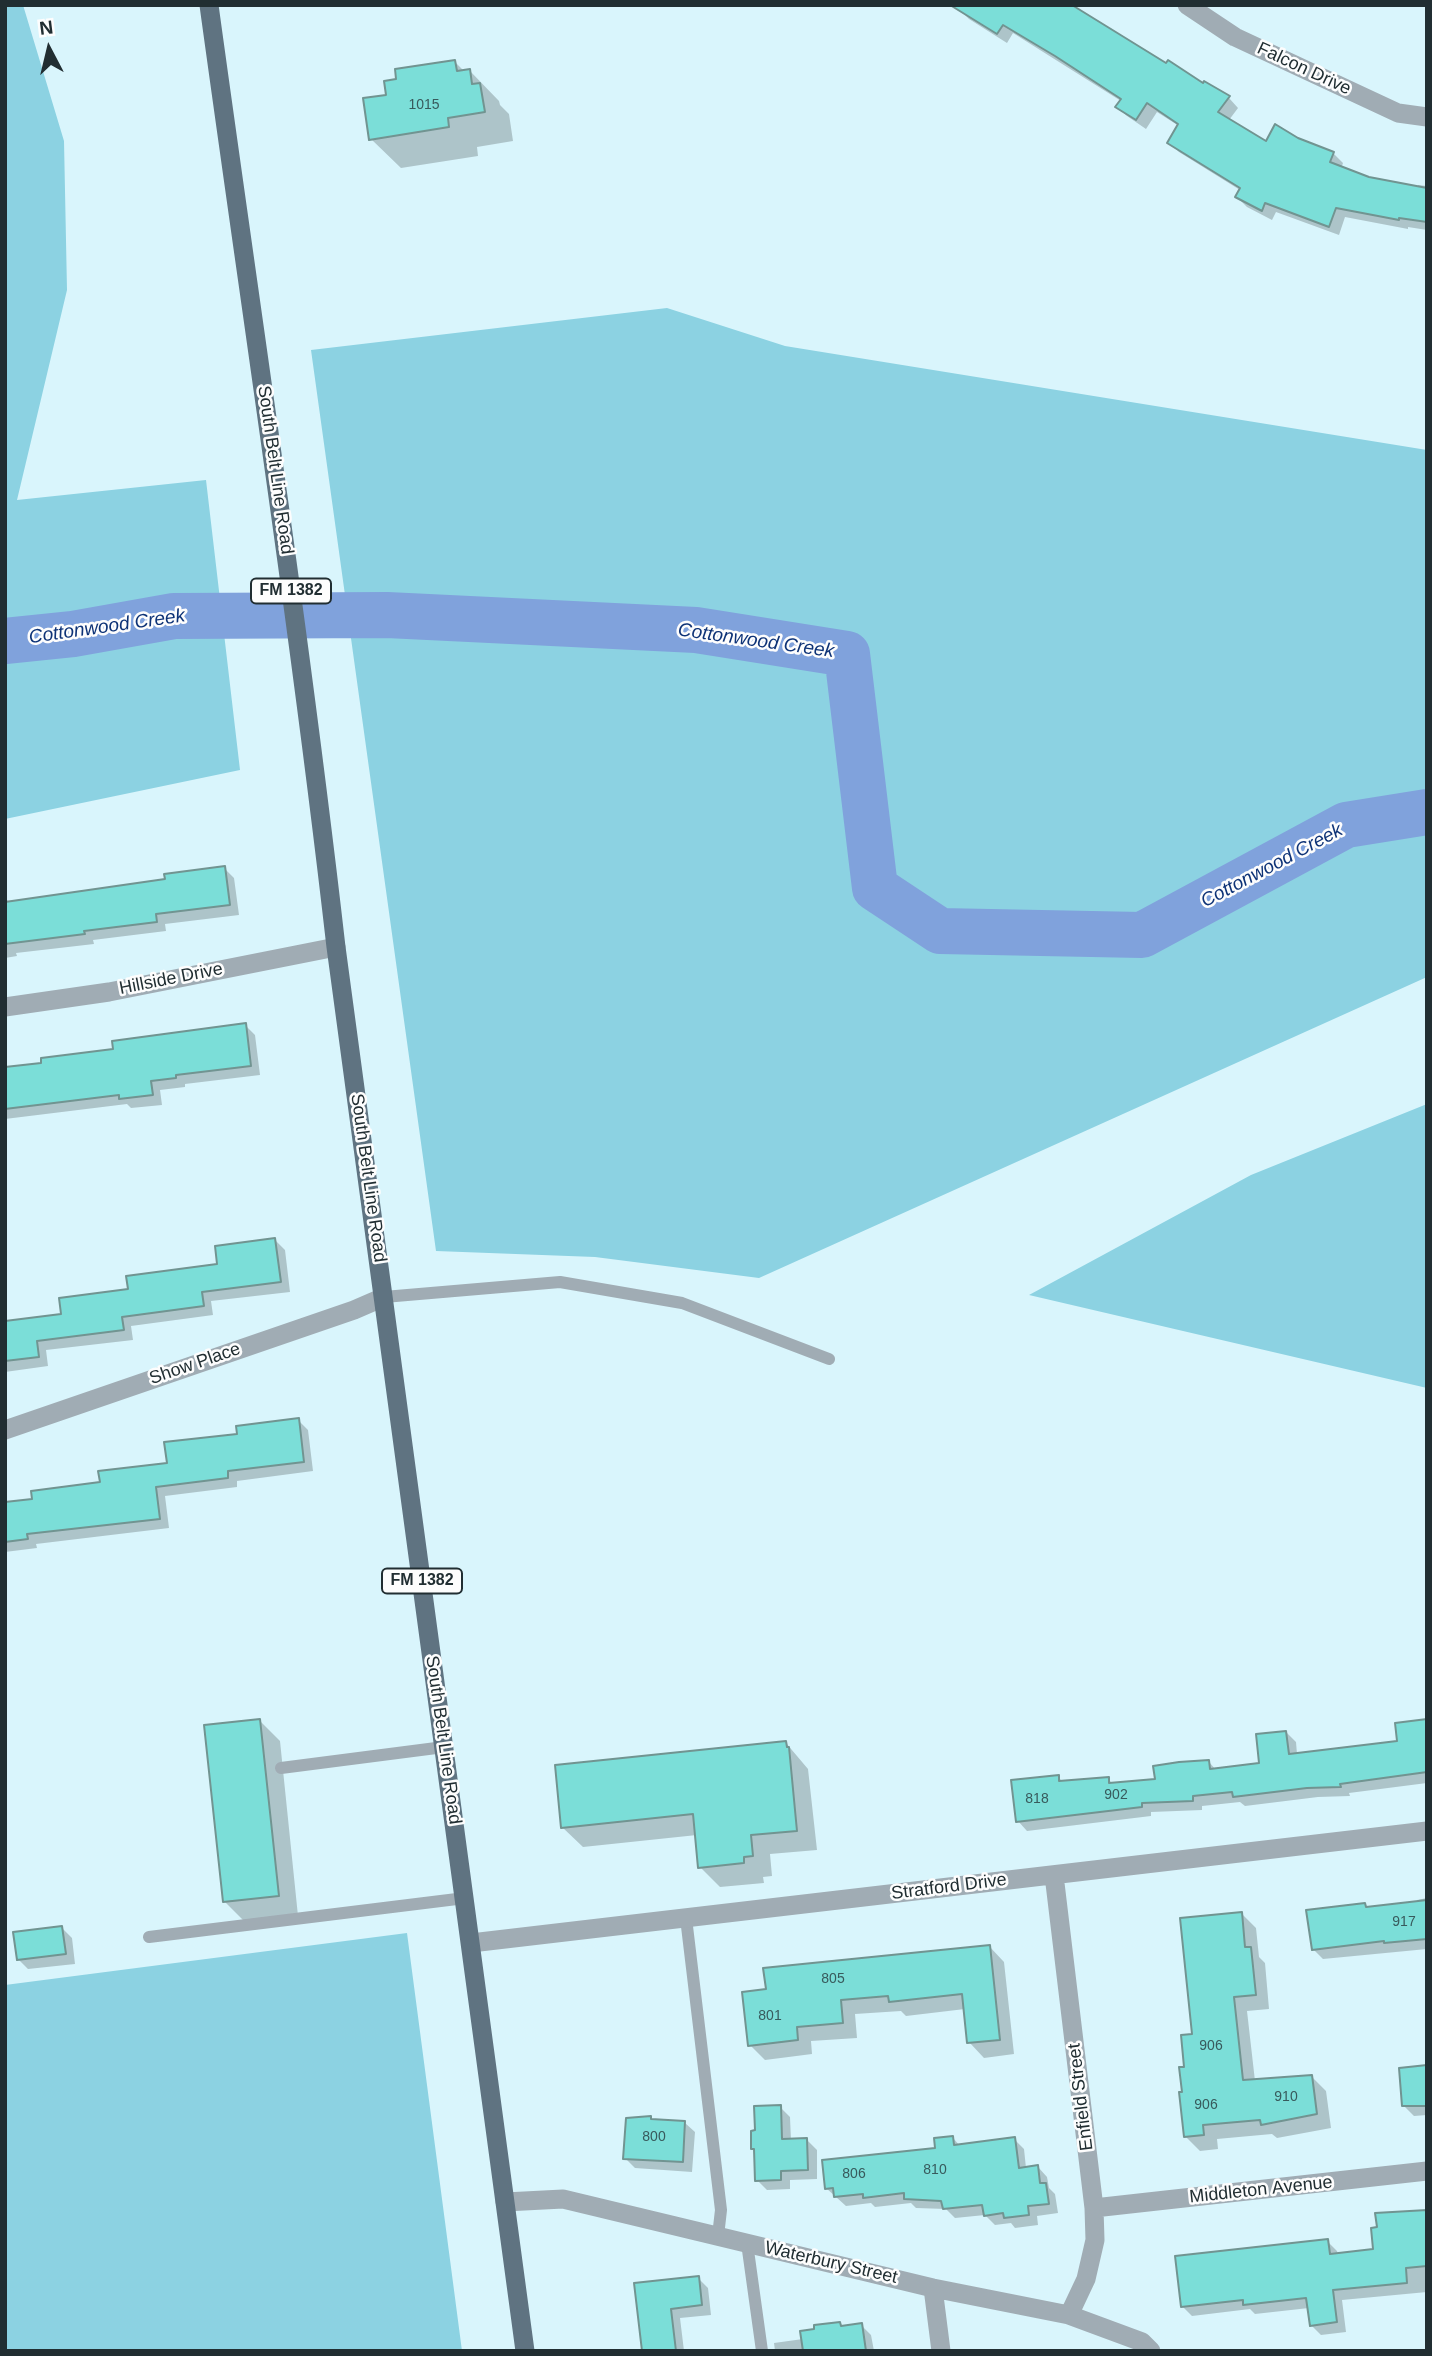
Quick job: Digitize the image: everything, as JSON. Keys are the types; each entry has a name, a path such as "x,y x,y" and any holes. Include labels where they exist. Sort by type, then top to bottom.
{"main road":[{"name":"South Belt Line Road","path":"209,5 261,371 525,2351"}],"street":[{"name":"Falcon Drive","path":"1187,5 1236,37 1386,108 1398,113 1427,117"},
{"name":"Hillside Drive","path":"5,1007 109,992 336,947"},
{"name":"Show Place","path":"5,1430 384,1297"},
{"name":"Stratford Drive","path":"471,1943 1427,1831"},
{"name":"Enfield Street","path":"1054,1875 1094,2208 1095,2240 1086,2279 1069,2315"},
{"name":"Middleton Avenue","path":"1094,2208 1427,2171"},
{"name":"Waterbury Street","path":"505,2202 563,2199 933,2288 1069,2315 1142,2342 1151,2351"},
{"path":"933,2288 941,2351"}],"lane":[{"path":"384,1297 560,1282 682,1303 829,1359"},
{"path":"281,1768 444,1747"},
{"path":"149,1937 465,1898"},
{"path":"686,1918 721,2210 718,2236"},
{"path":"747,2243 762,2351"}],"shaded area":[{"path":"5,5 23,5 64,141 67,290 17,500 206,480 240,770 5,819"},
{"path":"667,308 785,346 1427,450 1427,977 759,1278 595,1257 436,1251 311,350"},
{"path":"1427,1104 1427,1388 1029,1295 1251,1175"},
{"path":"407,1933 462,2351 5,2351 5,1985"}],"building":[{"path":"950,5 1072,5 1166,63 1168,60 1203,83 1204,81 1230,96 1218,112 1266,141 1275,124 1298,138 1334,152 1330,162 1369,177 1427,188 1427,222 1399,220 1336,208 1329,227 1265,203 1262,211 1235,197 1240,188 1167,143 1178,124 1147,103 1136,120 1115,107 1121,99 1055,56 1003,25 997,34"},
{"path":"455,60 457,71 470,69 472,84 480,83 485,112 448,118 449,127 369,140 363,98 386,95 384,81 396,79 395,69"},
{"path":"225,866 230,905 156,914 157,922 5,944 5,902 165,879 164,874"},
{"path":"246,1023 251,1066 176,1075 176,1078 151,1081 153,1095 119,1099 119,1095 5,1109 5,1067 41,1063 41,1058 113,1049 112,1041"},
{"path":"275,1238 281,1282 202,1292 204,1306 122,1317 124,1330 37,1341 39,1357 5,1361 5,1321 61,1314 59,1298 128,1289 126,1276 217,1264 215,1246"},
{"path":"299,1418 304,1462 228,1471 228,1478 156,1487 160,1519 27,1534 28,1539 5,1542 5,1502 32,1499 31,1491 100,1482 98,1471 167,1463 164,1442 237,1434 236,1426"},
{"path":"260,1719 279,1896 223,1902 204,1725"},
{"path":"1427,1719 1427,1772 1340,1784 1341,1787 1307,1788 1233,1797 1232,1792 1193,1796 1193,1801 1142,1803 1142,1807 1016,1822 1011,1780 1059,1775 1059,1781 1109,1777 1109,1783 1155,1779 1153,1766 1179,1762 1209,1760 1210,1769 1259,1763 1256,1734 1286,1731 1289,1754 1397,1741 1395,1723"},
{"path":"786,1741 789,1747 797,1831 751,1835 753,1856 744,1857 744,1863 698,1868 693,1814 561,1828 555,1765"},
{"path":"1427,1900 1427,1939 1384,1941 1312,1950 1306,1910 1365,1903 1366,1907"},
{"path":"1242,1912 1245,1947 1251,1947 1256,1995 1234,1997 1243,2080 1312,2075 1317,2114 1261,2125 1260,2120 1203,2125 1204,2135 1184,2137 1179,2092 1182,2092 1179,2067 1184,2067 1181,2035 1192,2034 1180,1918"},
{"path":"62,1926 66,1954 17,1960 13,1932"},
{"path":"990,1945 1000,2040 967,2043 962,1994 889,2002 888,1996 841,2000 843,2023 797,2027 798,2040 748,2046 742,1992 766,1989 763,1968"},
{"path":"1427,2065 1427,2106 1402,2106 1399,2068"},
{"path":"781,2105 782,2139 807,2138 808,2170 781,2171 781,2180 755,2181 754,2149 751,2149 751,2131 755,2130 754,2106"},
{"path":"651,2116 651,2119 685,2121 683,2162 623,2159 626,2118"},
{"path":"953,2136 954,2145 1015,2137 1019,2168 1038,2165 1040,2183 1046,2183 1049,2204 1028,2206 1029,2215 1004,2218 1003,2213 984,2216 982,2205 943,2209 941,2201 904,2199 904,2193 863,2198 863,2194 834,2197 833,2188 825,2189 822,2160 935,2148 934,2138"},
{"path":"1427,2210 1427,2266 1406,2268 1407,2283 1333,2290 1337,2322 1310,2326 1306,2298 1243,2305 1243,2300 1181,2307 1175,2256 1328,2239 1330,2254 1373,2249 1371,2228 1377,2227 1375,2213"},
{"path":"699,2276 702,2305 671,2309 676,2351 642,2351 634,2283"},
{"path":"840,2322 841,2326 862,2323 866,2351 803,2351 800,2331 814,2329 814,2325"}],"waterway":[{"name":"Cottonwood Creek","path":"5,641 73,634 174,616 387,615 696,630 847,654 875,888 940,931 1142,935 1346,825 1427,812"}]}
